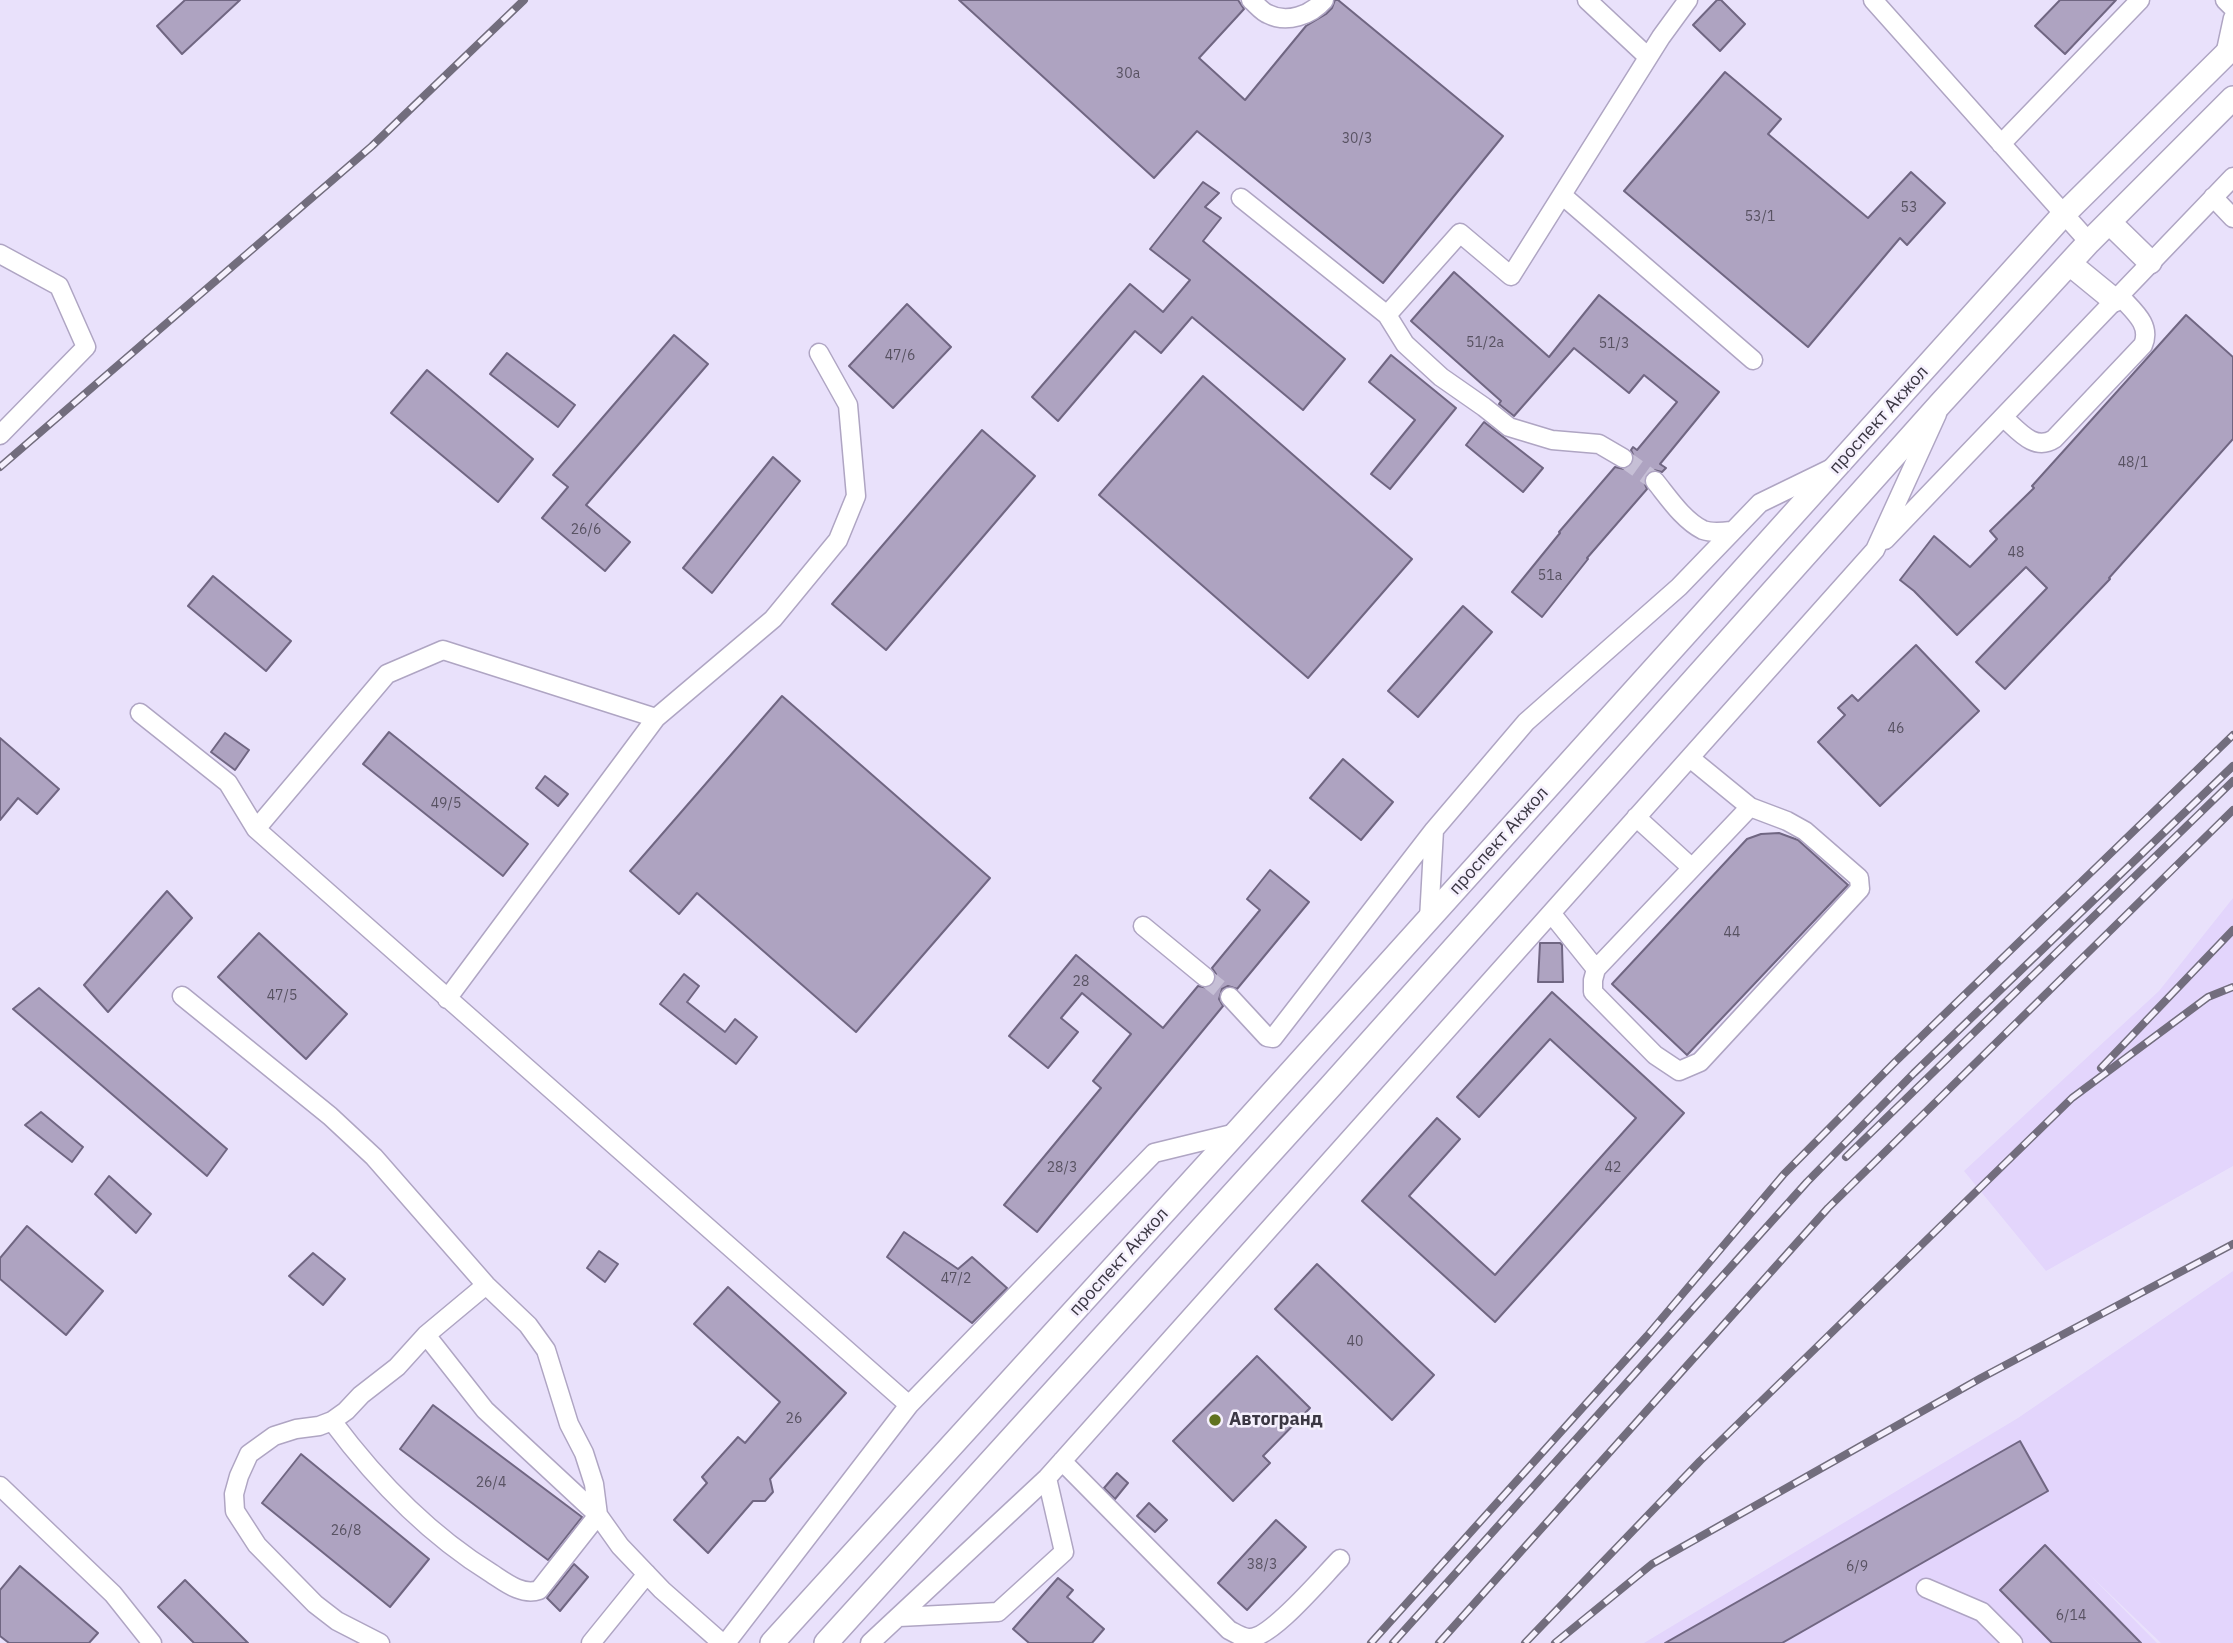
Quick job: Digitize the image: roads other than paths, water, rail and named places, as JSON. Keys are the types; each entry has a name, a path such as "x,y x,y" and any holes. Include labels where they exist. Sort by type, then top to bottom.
{"main road":[{"name":"проспект Акжол","path":"772,1643 1236,1133 2063,215 2229,51"},
{"name":"проспект Акжол","path":"826,1643 1330,1087 1942,402 2089,242 2233,98"},
{"path":"2109,222 2150,262"},
{"path":"2070,264 2116,298"},
{"path":"1300,1062 1330,1087"}],"street":[{"path":"1251,0 1268,14 1289,19 1316,9 1324,0"},
{"path":"1587,0 1648,57"},
{"path":"1387,315 1460,233 1511,276 1648,57 1688,0"},
{"path":"1873,0 2089,242"},
{"path":"2001,144 2140,0"},
{"path":"2225,0 2233,8"},
{"path":"2229,51 2233,18"},
{"path":"870,1643 1047,1478 1875,550 2233,177"},
{"path":"1562,195 1754,360"},
{"path":"2213,197 2233,218"},
{"path":"1241,198 1387,315 1405,344 1441,377 1509,427 1552,440 1599,444 1623,458"},
{"path":"0,254 58,286 86,347 0,435"},
{"path":"2003,417 2033,443 2047,443 2064,429 2138,351 2146,338 2145,325 2116,298"},
{"path":"447,999 656,718 773,619 838,540 856,496 848,405 820,353"},
{"path":"1875,550 1942,402"},
{"path":"1230,997 1267,1037 1273,1038 1434,830 1527,722 1679,587 1760,503 1838,465"},
{"path":"1655,481 1682,513 1703,530 1718,533 1731,531"},
{"path":"256,829 387,674 443,650 656,718"},
{"path":"140,713 228,783 256,829 909,1405"},
{"path":"1690,758 1750,807 1805,831 1859,878 1860,889 1700,1062 1679,1071 1655,1055 1593,992 1593,980 1597,969 1750,807"},
{"path":"1636,817 1692,868"},
{"path":"1429,919 1434,830"},
{"path":"1551,913 1597,969"},
{"path":"1143,926 1205,977"},
{"path":"182,996 330,1116 374,1157 486,1285 528,1325 546,1350 569,1424 584,1453 594,1484 598,1515 540,1590 531,1593 516,1588 452,1547 422,1522 356,1452 332,1421"},
{"path":"426,1335 485,1410 598,1515 620,1546 683,1610 724,1643 909,1405 1154,1153 1236,1133"},
{"path":"380,1643 337,1620 315,1604 257,1545 235,1511 234,1494 249,1454 274,1436 332,1421 397,1367 426,1335 486,1285"},
{"path":"1062,1461 1229,1630 1239,1636 1251,1639 1276,1625 1339,1559"},
{"path":"899,1617 998,1612 1064,1552 1047,1478"},
{"path":"0,1486 114,1594 152,1643"},
{"path":"591,1643 647,1573"},
{"path":"1926,1588 1982,1612 2013,1643"}],"tunnel":[{"path":"1623,458 1655,481"},
{"path":"1205,977 1230,997"}],"railway":[{"path":"0,467 372,146 524,0"},
{"path":"1371,1643 1647,1336 1784,1174 1894,1063 2233,735"},
{"path":"1393,1643 1807,1182 1914,1073 2233,766"},
{"path":"1846,1157 2233,781"},
{"path":"1439,1643 1828,1208 2233,810"},
{"path":"2101,1068 2233,930"},
{"path":"1525,1643 1700,1461 2072,1098 2208,997 2233,987"},
{"path":"1555,1643 1652,1564 1981,1378 2233,1244"}],"place":[{"name":"Автогранд","path":"1215,1420"}]}
